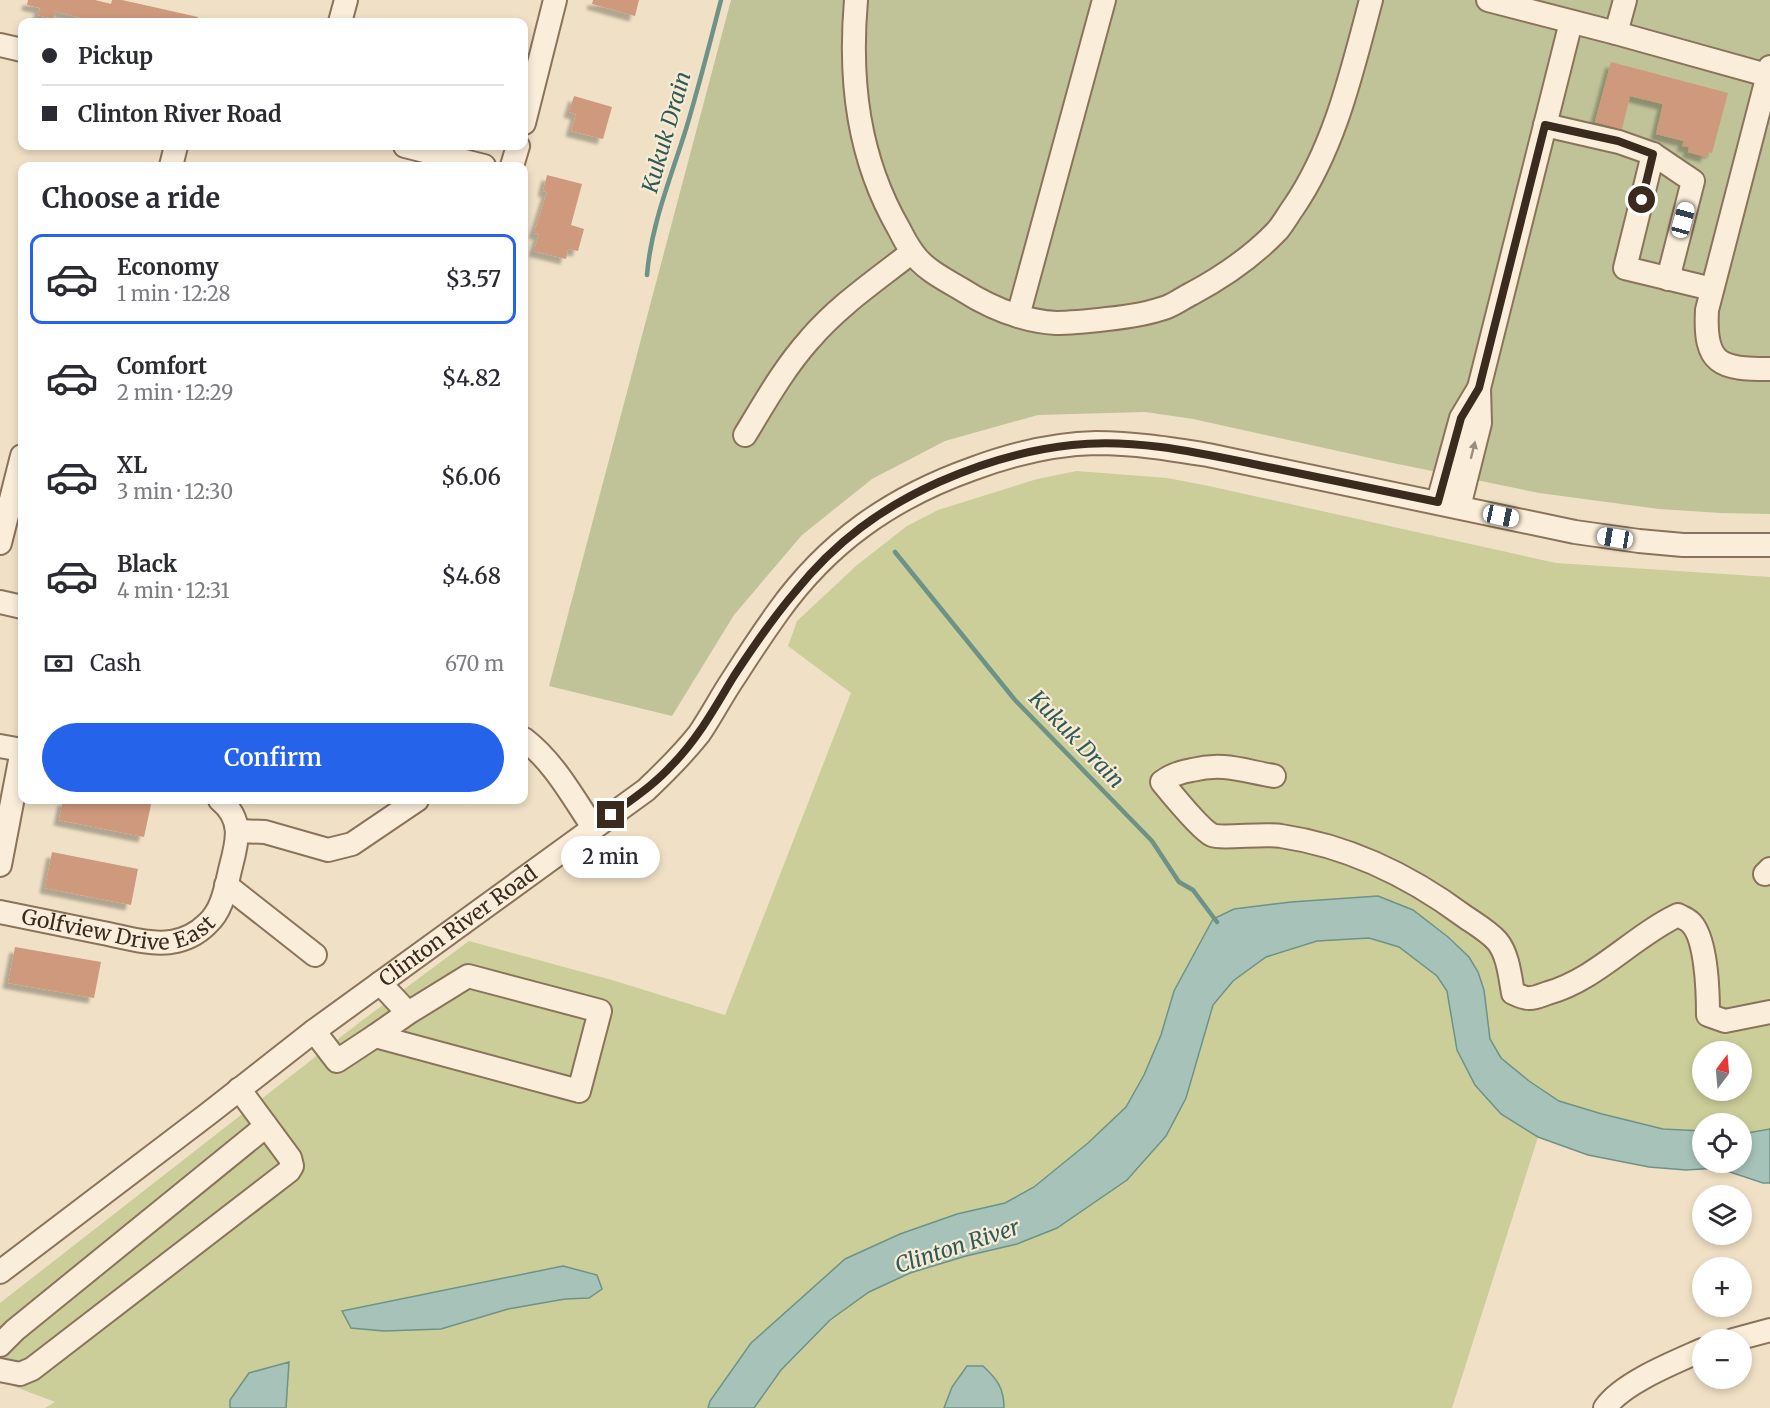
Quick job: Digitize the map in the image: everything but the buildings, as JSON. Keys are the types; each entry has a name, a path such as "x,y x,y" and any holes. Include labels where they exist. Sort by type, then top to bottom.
{"street":[{"path":"341,18 346,0"},
{"path":"528,107 555,0"},
{"path":"856,0 853,35 860,130 872,173 886,207 912,252 939,276 965,292 1017,316 1054,323 1125,317 1167,307 1207,286 1245,261 1278,229 1306,190 1328,141 1347,88 1371,0"},
{"path":"1017,316 1104,0"},
{"path":"1488,0 1530,5 1571,22 1769,73 1712,289 1707,310 1706,331 1709,348 1721,363 1740,369 1770,369"},
{"path":"1616,33 1624,0"},
{"path":"1448,505 1480,423 1479,388 1571,22"},
{"path":"0,45 18,49"},
{"path":"1545,125 1618,141 1653,154 1693,181 1668,279"},
{"path":"421,150 468,162"},
{"path":"1653,154 1625,268 1712,289"},
{"path":"745,435 786,368 811,337 837,312 912,252"},
{"name":"Clinton River Road","path":"0,1272 314,1030 646,790 672,765 699,733 735,675 780,610 810,573 833,550 885,510 953,476 1001,458 1030,451 1071,445 1150,446 1208,455 1564,530 1639,542 1770,545"},
{"path":"0,543 18,472"},
{"path":"0,602 18,606"},
{"path":"528,742 545,757 593,827"},
{"path":"0,746 18,749"},
{"path":"1274,776 1232,767 1209,766 1171,775 1162,782 1213,836 1278,835 1330,846 1398,874 1436,896 1497,941 1504,954 1512,993 1529,999 1581,981 1644,935 1678,915 1691,923 1700,939 1708,993 1708,1015 1725,1021 1770,1012"},
{"path":"0,865 18,771"},
{"path":"224,804 233,813 237,831 265,832 328,850 352,844 411,804"},
{"name":"Golfview Drive East","path":"0,912 142,941 169,942 190,936 208,924 220,906 236,845 237,831"},
{"path":"226,885 315,955"},
{"path":"314,1030 337,1061 408,1013 468,976 600,1011 579,1091 375,1036"},
{"path":"380,983 408,1013"},
{"path":"0,1370 20,1374 32,1369 289,1171 292,1166 290,1158 239,1089"},
{"path":"0,1345 15,1330 266,1126"},
{"path":"1752,1335 1770,1330"},
{"path":"1605,1408 1645,1377 1692,1355"}],"green space":[{"path":"731,0 1770,0 1770,514 1659,509 1539,493 1193,419 1145,412 1038,415 945,441 872,479 802,535 734,615 672,716 549,686"},
{"path":"1077,471 1167,478 1556,563 1770,577 1770,1129 1752,1132 1752,1113 1692,1113 1692,1130 1663,1129 1559,1101 1538,1137 1452,1408 726,1408 710,1401 708,1408 45,1408 55,1402 0,1381 0,1303 360,1022 469,941 612,980 725,1015 851,693 788,646 797,621 857,565 907,526 938,510 1037,479"}],"water":[{"name":"Clinton River","path":"1378,896 1413,910 1448,937 1469,957 1478,972 1484,990 1490,1039 1501,1058 1529,1081 1559,1101 1663,1129 1692,1130 1692,1170 1649,1167 1588,1155 1538,1137 1501,1114 1475,1085 1457,1050 1447,991 1437,976 1399,947 1369,938 1317,941 1266,957 1233,981 1213,1005 1186,1098 1166,1136 1127,1180 1057,1228 1017,1244 910,1273 869,1292 830,1320 781,1370 754,1408 708,1408 710,1401 751,1343 845,1259 900,1234 957,1214 1005,1203 1034,1187 1088,1143 1126,1107 1144,1075 1161,1035 1174,991 1213,919 1234,909 1291,902"},
{"path":"1770,1129 1770,1183 1763,1183 1733,1173 1752,1173 1752,1132"},
{"path":"563,1266 597,1275 602,1289 589,1298 565,1299 508,1309 441,1329 384,1331 351,1328 342,1311"},
{"path":"289,1362 286,1408 230,1408 230,1400 249,1373"},
{"path":"967,1366 983,1366 992,1375 1001,1389 1004,1408 944,1408 952,1387"}],"waterway":[{"name":"Kukuk Drain","path":"647,275 657,219 691,113 721,0"},
{"name":"Kukuk Drain","path":"895,552 1015,700 1152,841 1179,882 1193,890 1217,922"}],"route":[{"path":"611,815 646,790 686,749 699,733 735,675 780,610 810,573 833,550 885,510 953,476 1001,458 1030,451 1095,443 1124,444 1208,455 1438,502 1461,418 1479,388 1545,125 1618,141 1653,154 1642,200"}]}
